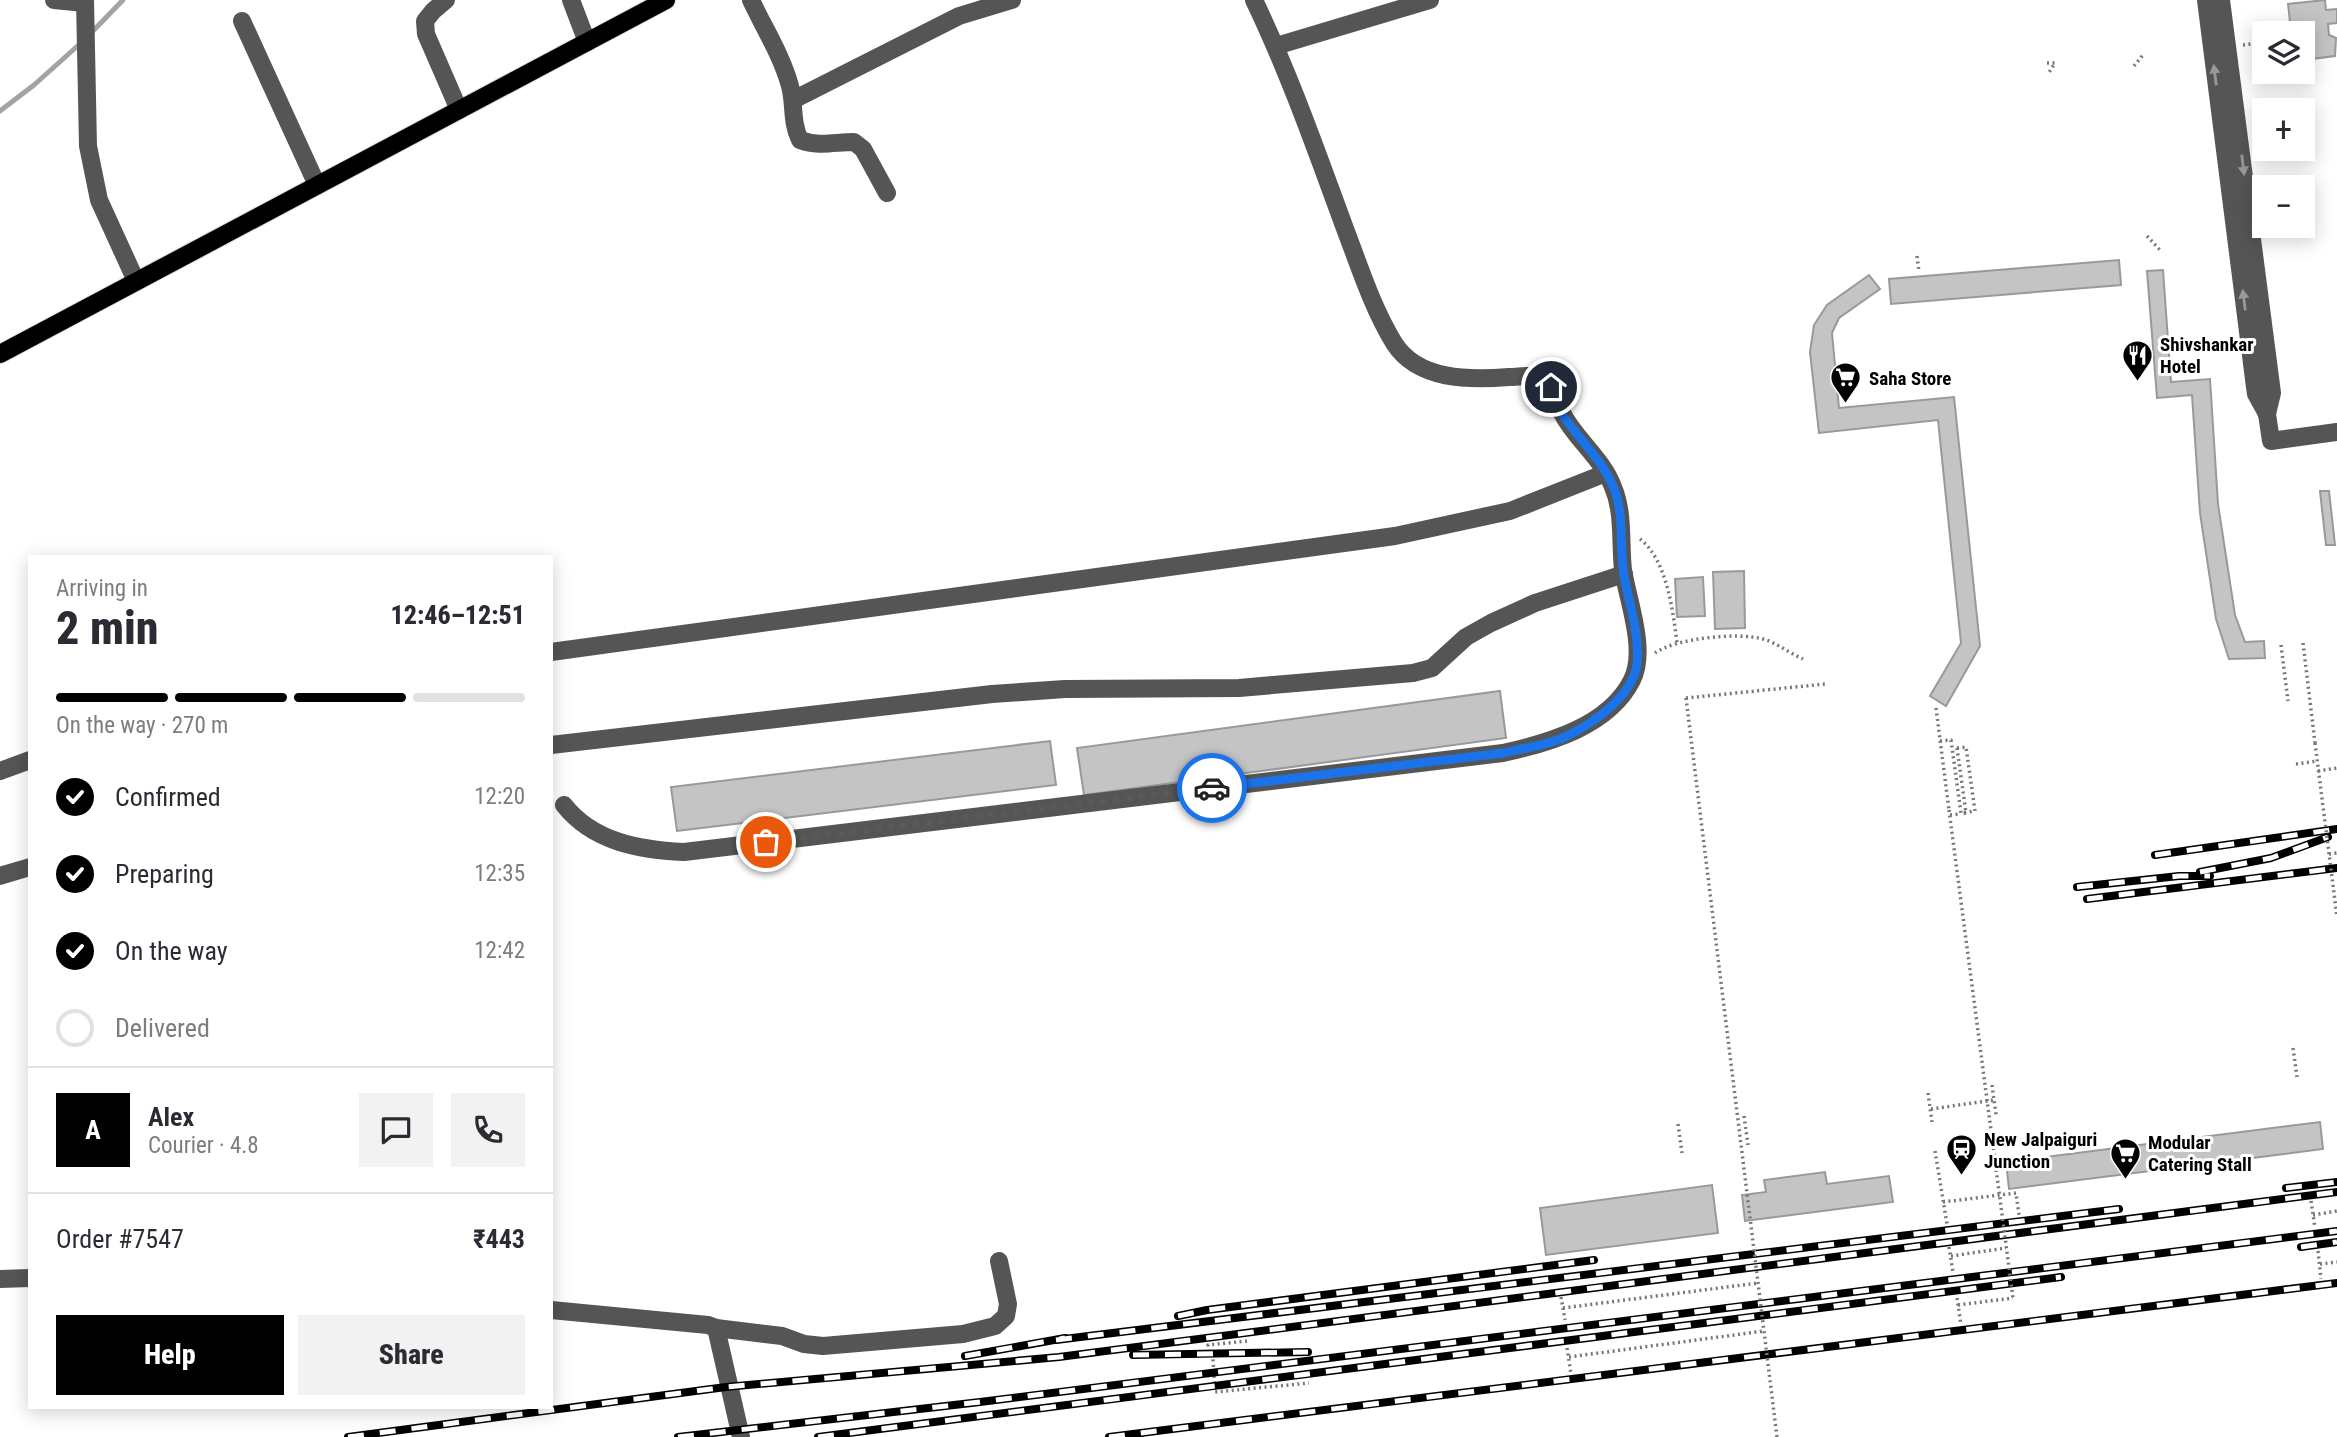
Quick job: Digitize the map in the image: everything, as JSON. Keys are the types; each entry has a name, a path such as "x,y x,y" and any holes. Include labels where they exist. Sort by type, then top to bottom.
{"main road":[{"path":"0,354 666,0"}],"street":[{"path":"54,0 85,4 88,146 99,200 136,281"},
{"path":"446,0 425,21 426,34 459,110"},
{"path":"571,0 587,42"},
{"path":"751,0 785,69 793,100 793,120 800,140 825,145 854,142 863,149 887,193"},
{"path":"793,100 959,16 1012,0"},
{"path":"564,805 585,825 627,845 684,852 1503,753 1569,735 1602,713 1623,694 1632,680 1637,655 1624,574 1623,535 1614,488 1599,460 1563,415 1551,387 1541,378 1454,377 1422,367 1402,354 1380,316 1276,46 1254,0"},
{"path":"1276,46 1430,0"},
{"path":"2206,0 2256,394 2267,414 2271,441 2337,432"},
{"path":"2221,0 2272,393 2267,414"},
{"path":"242,20 317,185"},
{"path":"553,652 1395,536 1510,511 1606,473"},
{"path":"553,746 1004,693 1077,688 1239,688 1413,673 1432,668 1466,637 1490,623 1535,603 1624,574"},
{"path":"0,771 28,761"},
{"path":"0,876 28,868"},
{"path":"553,1310 708,1325 782,1336 804,1344 823,1346 963,1334 995,1326 1006,1316 1008,1304 999,1261"},
{"path":"0,1279 28,1278"},
{"path":"716,1328 741,1437"}],"path":[{"path":"2134,66 2143,55"},
{"path":"2047,63 2055,63 2048,74"},
{"path":"2147,236 2160,250"},
{"path":"1917,256 1919,272"},
{"path":"1623,535 1639,538 1651,548 1658,562 1678,643"},
{"path":"1637,655 1655,654 1662,648 1678,643 1717,638 1761,639 1803,659"},
{"path":"2302,643 2337,917"},
{"path":"2281,645 2288,701"},
{"path":"1777,1437 1686,698 1825,684"},
{"path":"1936,708 2013,1298 1958,1305"},
{"path":"1940,741 1951,740 1951,745 1961,813 1968,812 1975,811 1966,747 1957,748 1964,800 1966,813 1949,813"},
{"path":"2296,764 2317,761"},
{"path":"2318,771 2337,768"},
{"path":"2329,854 2337,853"},
{"path":"2293,1048 2297,1077"},
{"path":"1992,1085 1996,1115"},
{"path":"1928,1093 1933,1122"},
{"path":"1931,1109 1994,1100"},
{"path":"1744,1116 1748,1145"},
{"path":"1678,1124 1682,1153"},
{"path":"1740,1131 1746,1131"},
{"path":"1935,1151 1947,1224"},
{"path":"1943,1202 2015,1193 2019,1215"},
{"path":"2311,1201 2315,1228"},
{"path":"2314,1214 2337,1211"},
{"path":"1950,1247 1953,1272"},
{"path":"1951,1255 2006,1248"},
{"path":"2318,1251 2321,1279"},
{"path":"2320,1264 2337,1262"},
{"path":"1563,1308 1758,1283"},
{"path":"1561,1297 1565,1320"},
{"path":"1957,1298 1961,1325"},
{"path":"1569,1357 1764,1331"},
{"path":"1247,1341 1208,1345 1213,1359 1215,1392 1309,1383"},
{"path":"1567,1348 1571,1374"}],"building":[{"path":"2325,0 2326,10 2337,9 2337,23 2328,24 2329,35 2336,38 2335,56 2315,58 2315,21 2290,21 2288,4"},
{"path":"2119,260 2121,285 1891,304 1889,279"},
{"path":"2163,270 2171,382 2210,379 2218,504 2235,615 2245,642 2264,641 2265,658 2229,659 2216,619 2200,513 2192,395 2157,398 2147,271"},
{"path":"1869,275 1880,289 1839,318 1832,333 1839,408 1954,397 1980,646 1946,706 1930,696 1961,643 1938,420 1819,433 1810,352 1814,325 1827,305"},
{"path":"2320,491 2329,491 2335,545 2326,545"},
{"path":"1744,571 1745,628 1715,629 1713,572"},
{"path":"1703,577 1705,616 1677,617 1675,579"},
{"path":"1500,691 1506,738 1084,795 1077,748"},
{"path":"1050,741 1056,785 677,831 671,787"},
{"path":"2320,1122 2323,1149 2009,1189 2006,1162"},
{"path":"1825,1172 1827,1184 1889,1176 1893,1202 1745,1221 1742,1195 1766,1192 1764,1180"},
{"path":"1712,1185 1718,1233 1546,1255 1540,1208"}],"waterway":[{"path":"91,33 123,0"},
{"path":"0,111 82,42"}],"railway":[{"path":"2155,855 2337,829"},
{"path":"2200,872 2271,858 2328,837"},
{"path":"2087,899 2337,868"},
{"path":"2077,887 2179,876 2210,876"},
{"path":"2286,1188 2337,1182"},
{"path":"348,1437 726,1387 1059,1357 2337,1192"},
{"path":"1056,1340 2119,1209"},
{"path":"678,1437 980,1402 2337,1231"},
{"path":"2301,1247 2337,1242"},
{"path":"1178,1316 1594,1260"},
{"path":"818,1437 2061,1277"},
{"path":"1109,1437 2337,1283"},
{"path":"965,1356 1065,1338"},
{"path":"1133,1355 1308,1352"}],"way so far":[{"path":"766,842 1212,788"}],"place":[{"name":"Shivshankar Hotel","path":"2137,382"},
{"name":"Saha Store","path":"1846,405"},
{"name":"New Jalpaiguri Junction","path":"1961,1177"},
{"name":"Modular Catering Stall","path":"2125,1180"}],"route":[{"path":"1212,788 1503,753 1543,744 1569,735 1602,713 1623,694 1637,667 1637,655 1624,574 1623,535 1614,488 1599,460 1563,415 1551,387"}]}
